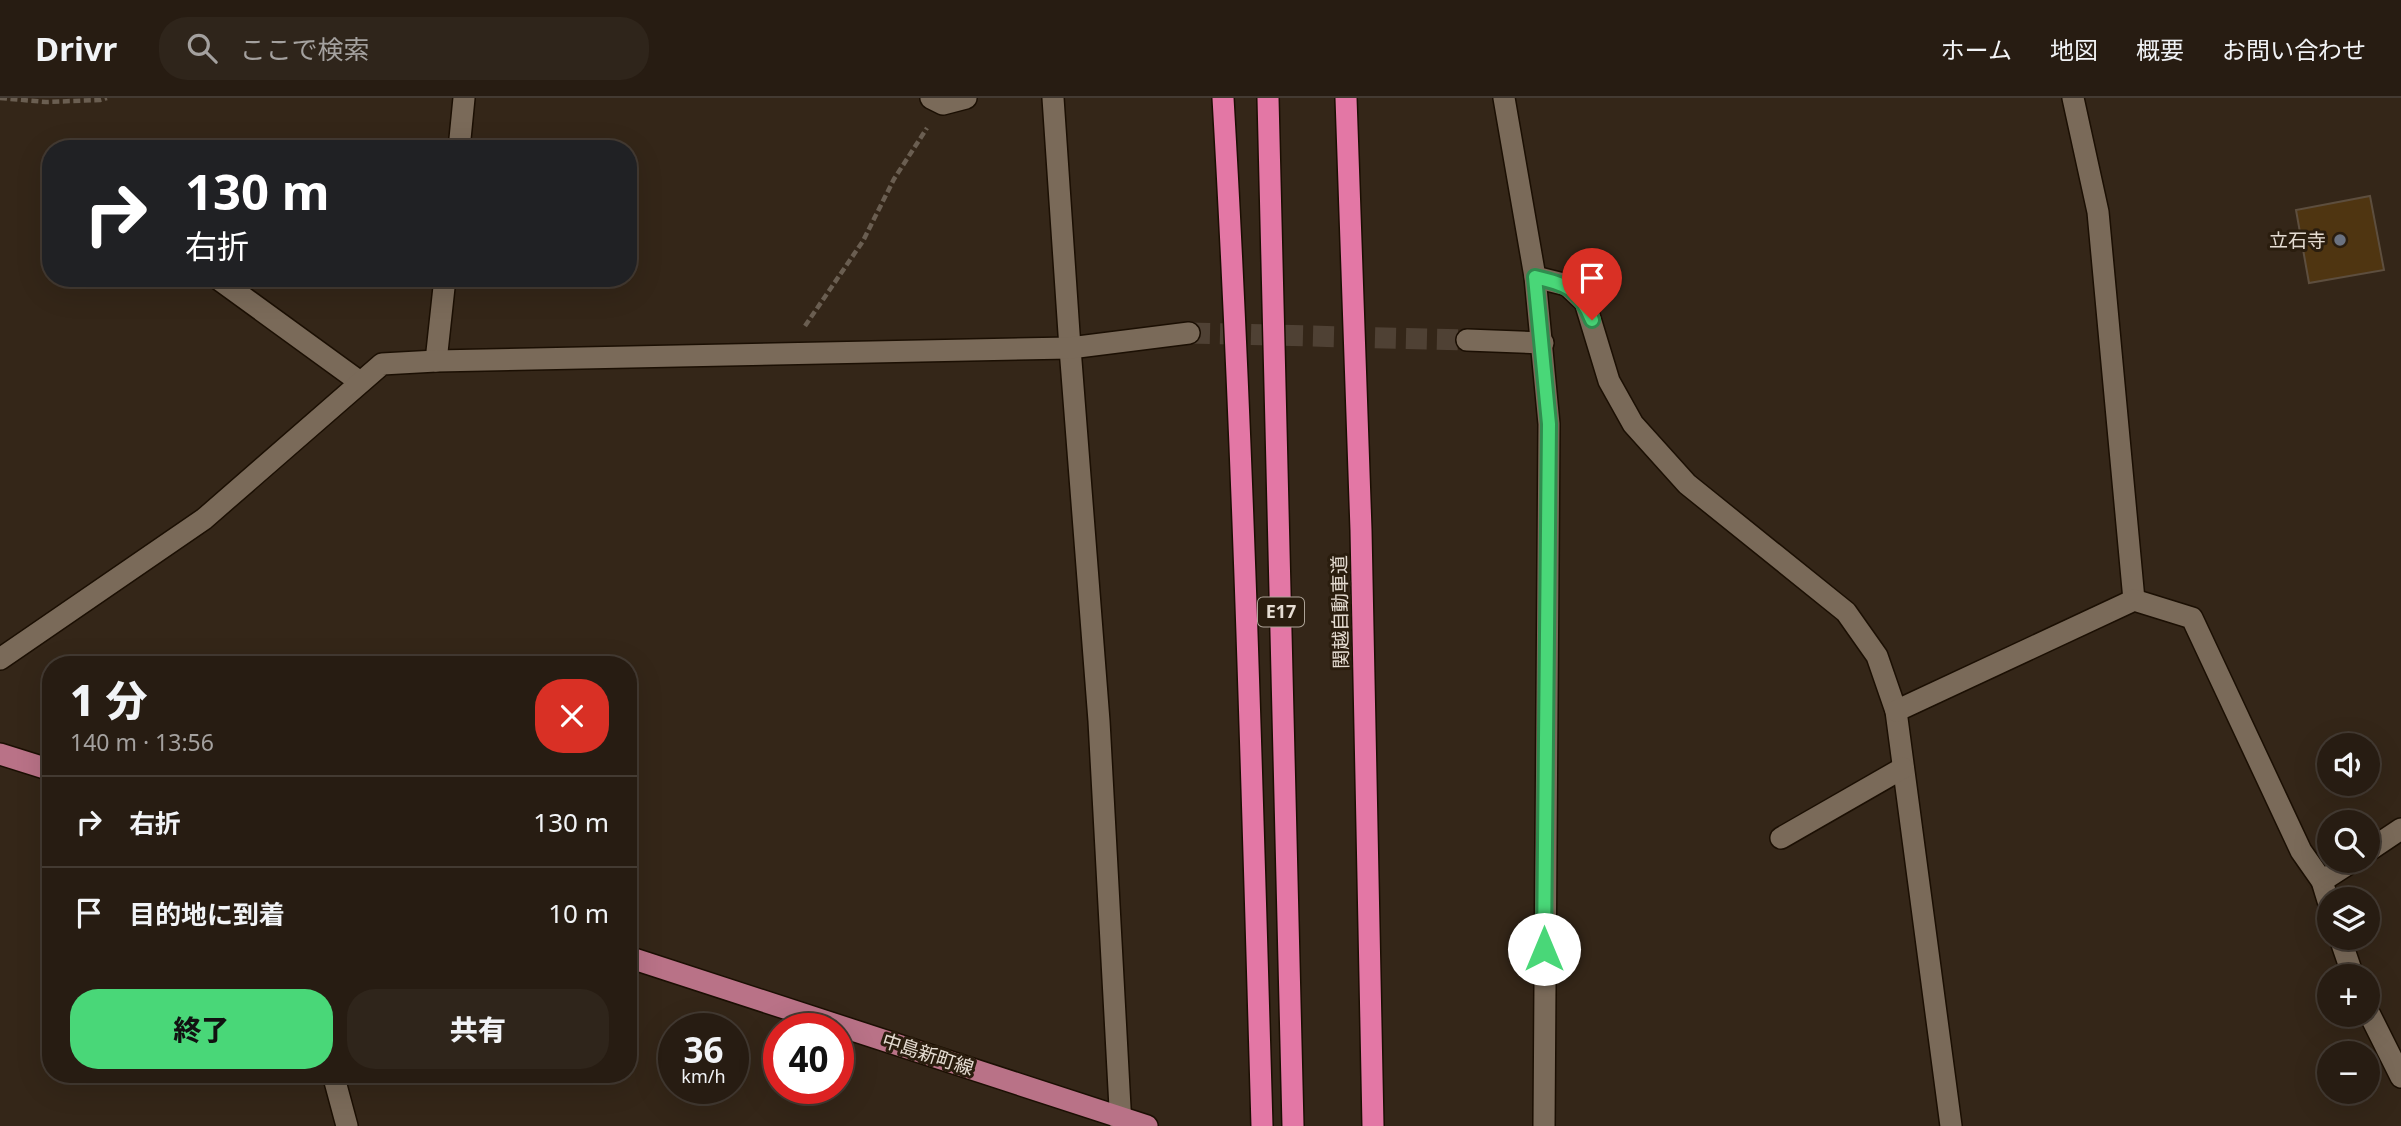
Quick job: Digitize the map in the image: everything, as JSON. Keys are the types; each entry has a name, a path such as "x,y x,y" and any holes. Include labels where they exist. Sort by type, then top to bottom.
{"highway":[{"path":"1223,98 1249,692 1262,1126"},
{"name":"E17","path":"1268,98 1293,1126"},
{"name":"関越自動車道","path":"1346,98 1361,530 1373,1126"}],"main road":[{"path":"0,754 42,767"},
{"name":"中島新町線","path":"637,960 1121,1121 1147,1126"}],"street":[{"path":"460,140 464,98"},
{"path":"937,101 966,98"},
{"path":"1053,98 1099,721 1121,1121"},
{"path":"1504,98 1535,277 1549,424 1544,1126"},
{"path":"2073,98 2098,212 2134,600"},
{"path":"1535,277 1567,285 1585,302 1609,381 1633,424 1687,484 1846,612 1877,656 1896,711 1951,1126"},
{"path":"229,287 360,382"},
{"path":"436,361 444,287"},
{"path":"0,659 204,519 382,364 1070,348 1189,333"},
{"path":"1467,340 1543,343"},
{"path":"1896,711 2134,600 2192,618 2301,850 2324,887"},
{"path":"1781,838 1903,768"},
{"path":"2380,843 2401,829"},
{"path":"2322,881 2334,873"},
{"path":"2376,1027 2401,1077"},
{"path":"335,1083 347,1126"}],"path":[{"path":"0,99 47,102 107,98"},
{"path":"786,354 863,241 937,101"}],"building":[{"name":"立石寺","path":"2370,196 2384,270 2309,283 2296,210"}],"tunnel":[{"path":"1189,333 1467,340"}],"place":[{"name":"立石寺","path":"2340,240"}],"route":[{"path":"1544,949 1549,424 1535,277 1567,285 1585,302 1592,320"}]}
